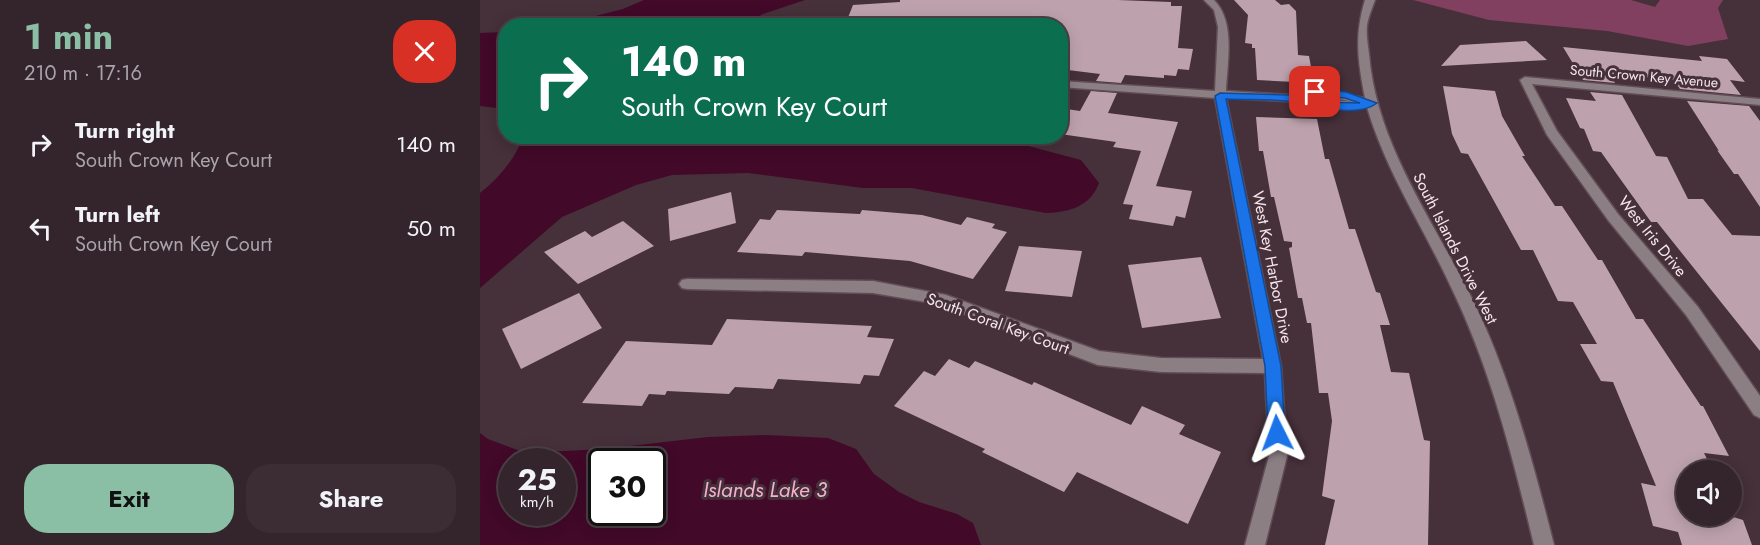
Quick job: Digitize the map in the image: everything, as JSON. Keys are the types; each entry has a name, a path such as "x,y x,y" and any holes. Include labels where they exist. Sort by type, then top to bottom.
{"street":[{"name":"West Key Harbor Drive","path":"1209,0 1218,9 1223,27 1220,96 1273,366 1278,456 1256,545"},
{"name":"South Islands Drive West","path":"1370,0 1362,29 1372,103 1388,151 1476,323 1521,450 1544,545"},
{"name":"South Crown Key Avenue","path":"1525,80 1760,102"},
{"name":"West Iris Drive","path":"1525,80 1551,132 1613,218 1692,311 1760,410"},
{"path":"1068,85 1118,91 1288,98 1319,105 1355,107 1372,103"},
{"name":"South Coral Key Court","path":"687,284 873,287 940,299 1098,358 1161,365 1273,366"}],"shaded area":[{"path":"1413,0 1631,0 1655,7 1660,0 1723,0 1718,8 1728,39 1688,46 1607,31 1489,20"}],"water":[{"path":"644,0 805,0 756,18 588,18 623,9"},
{"path":"498,32 498,108 480,106 480,33"},
{"path":"520,144 1021,144 1081,160 1099,183 1090,198 1078,207 1046,213 912,188 863,188 748,173 672,175 636,185 562,217 480,288 480,193 506,168"},
{"name":"Islands Lake 3","path":"480,433 488,439 512,448 498,448 498,526 576,526 576,450 588,450 588,526 666,526 666,448 613,448 708,437 766,435 828,438 856,449 874,474 899,492 919,502 957,514 973,523 981,545 480,545"}],"building":[{"path":"900,0 1118,0 1171,2 1171,6 1182,6 1178,48 1193,49 1189,70 1178,69 1176,76 1164,75 1164,78 1125,75 1121,83 1096,81 1100,74 1068,70 1068,18 848,18 853,5 900,2"},
{"path":"1234,0 1275,0 1281,5 1289,4 1296,11 1298,55 1309,56 1314,83 1257,80 1255,48 1252,48 1252,44 1245,43 1248,15"},
{"path":"1526,41 1547,60 1441,66 1460,45"},
{"path":"1563,47 1702,61 1699,56 1727,59 1745,82 1730,80 1741,95 1680,89 1674,80 1610,74 1615,83 1583,80"},
{"path":"1443,86 1495,91 1502,116 1525,156 1522,156 1555,206 1562,206 1598,260 1602,260 1636,319 1643,319 1703,406 1729,456 1704,453 1708,460 1676,460 1676,526 1742,526 1742,520 1752,545 1682,545 1678,532 1653,526 1641,483 1656,486 1613,382 1601,381 1580,344 1597,344 1573,302 1558,301 1533,250 1521,250 1468,154 1461,153 1452,134"},
{"path":"1091,91 1117,93 1108,113 1178,122 1156,186 1192,191 1185,218 1176,216 1173,226 1129,219 1133,205 1123,204 1141,151 1113,147 1116,142 1068,135 1068,109 1080,111"},
{"path":"1590,92 1622,95 1656,156 1667,157 1688,199 1703,199 1732,235 1760,236 1760,351 1657,222 1651,222 1601,152 1593,151 1584,129 1580,128 1566,98 1596,101"},
{"path":"1687,101 1749,106 1760,121 1760,207 1738,174 1734,174 1717,150 1719,151"},
{"path":"1256,117 1317,119 1325,159 1329,159 1349,229 1355,229 1376,292 1380,293 1390,325 1380,325 1391,372 1409,373 1424,440 1430,441 1428,545 1325,545 1335,500 1322,496 1332,421 1328,393 1319,393 1311,323 1307,323 1302,298 1298,298 1289,248 1292,247 1292,242 1284,241 1274,197 1271,197 1263,151 1259,151"},
{"path":"731,192 736,223 670,241 668,209"},
{"path":"777,210 860,214 862,210 922,215 961,225 967,217 995,224 992,228 1007,232 973,279 910,261 805,252 802,256 737,252 760,219 770,220"},
{"path":"623,221 654,246 578,284 544,252 585,231 592,237"},
{"path":"1019,246 1082,251 1072,297 1005,291"},
{"path":"1201,257 1221,318 1142,328 1128,265"},
{"path":"579,293 602,328 521,369 502,329"},
{"path":"727,319 872,326 867,337 894,339 879,376 864,375 860,384 778,379 773,389 735,387 729,394 667,391 665,395 649,394 642,406 582,403 626,341 712,345"},
{"path":"949,359 969,368 975,361 1032,385 1034,382 1131,425 1142,406 1185,425 1179,434 1221,452 1188,524 1077,472 1064,492 982,452 985,449 894,406 924,371 935,376"}],"route":[{"path":"1277,433 1273,366 1247,237 1235,162 1220,96 1288,98 1319,105 1355,107 1372,103 1346,95 1315,92"}]}
